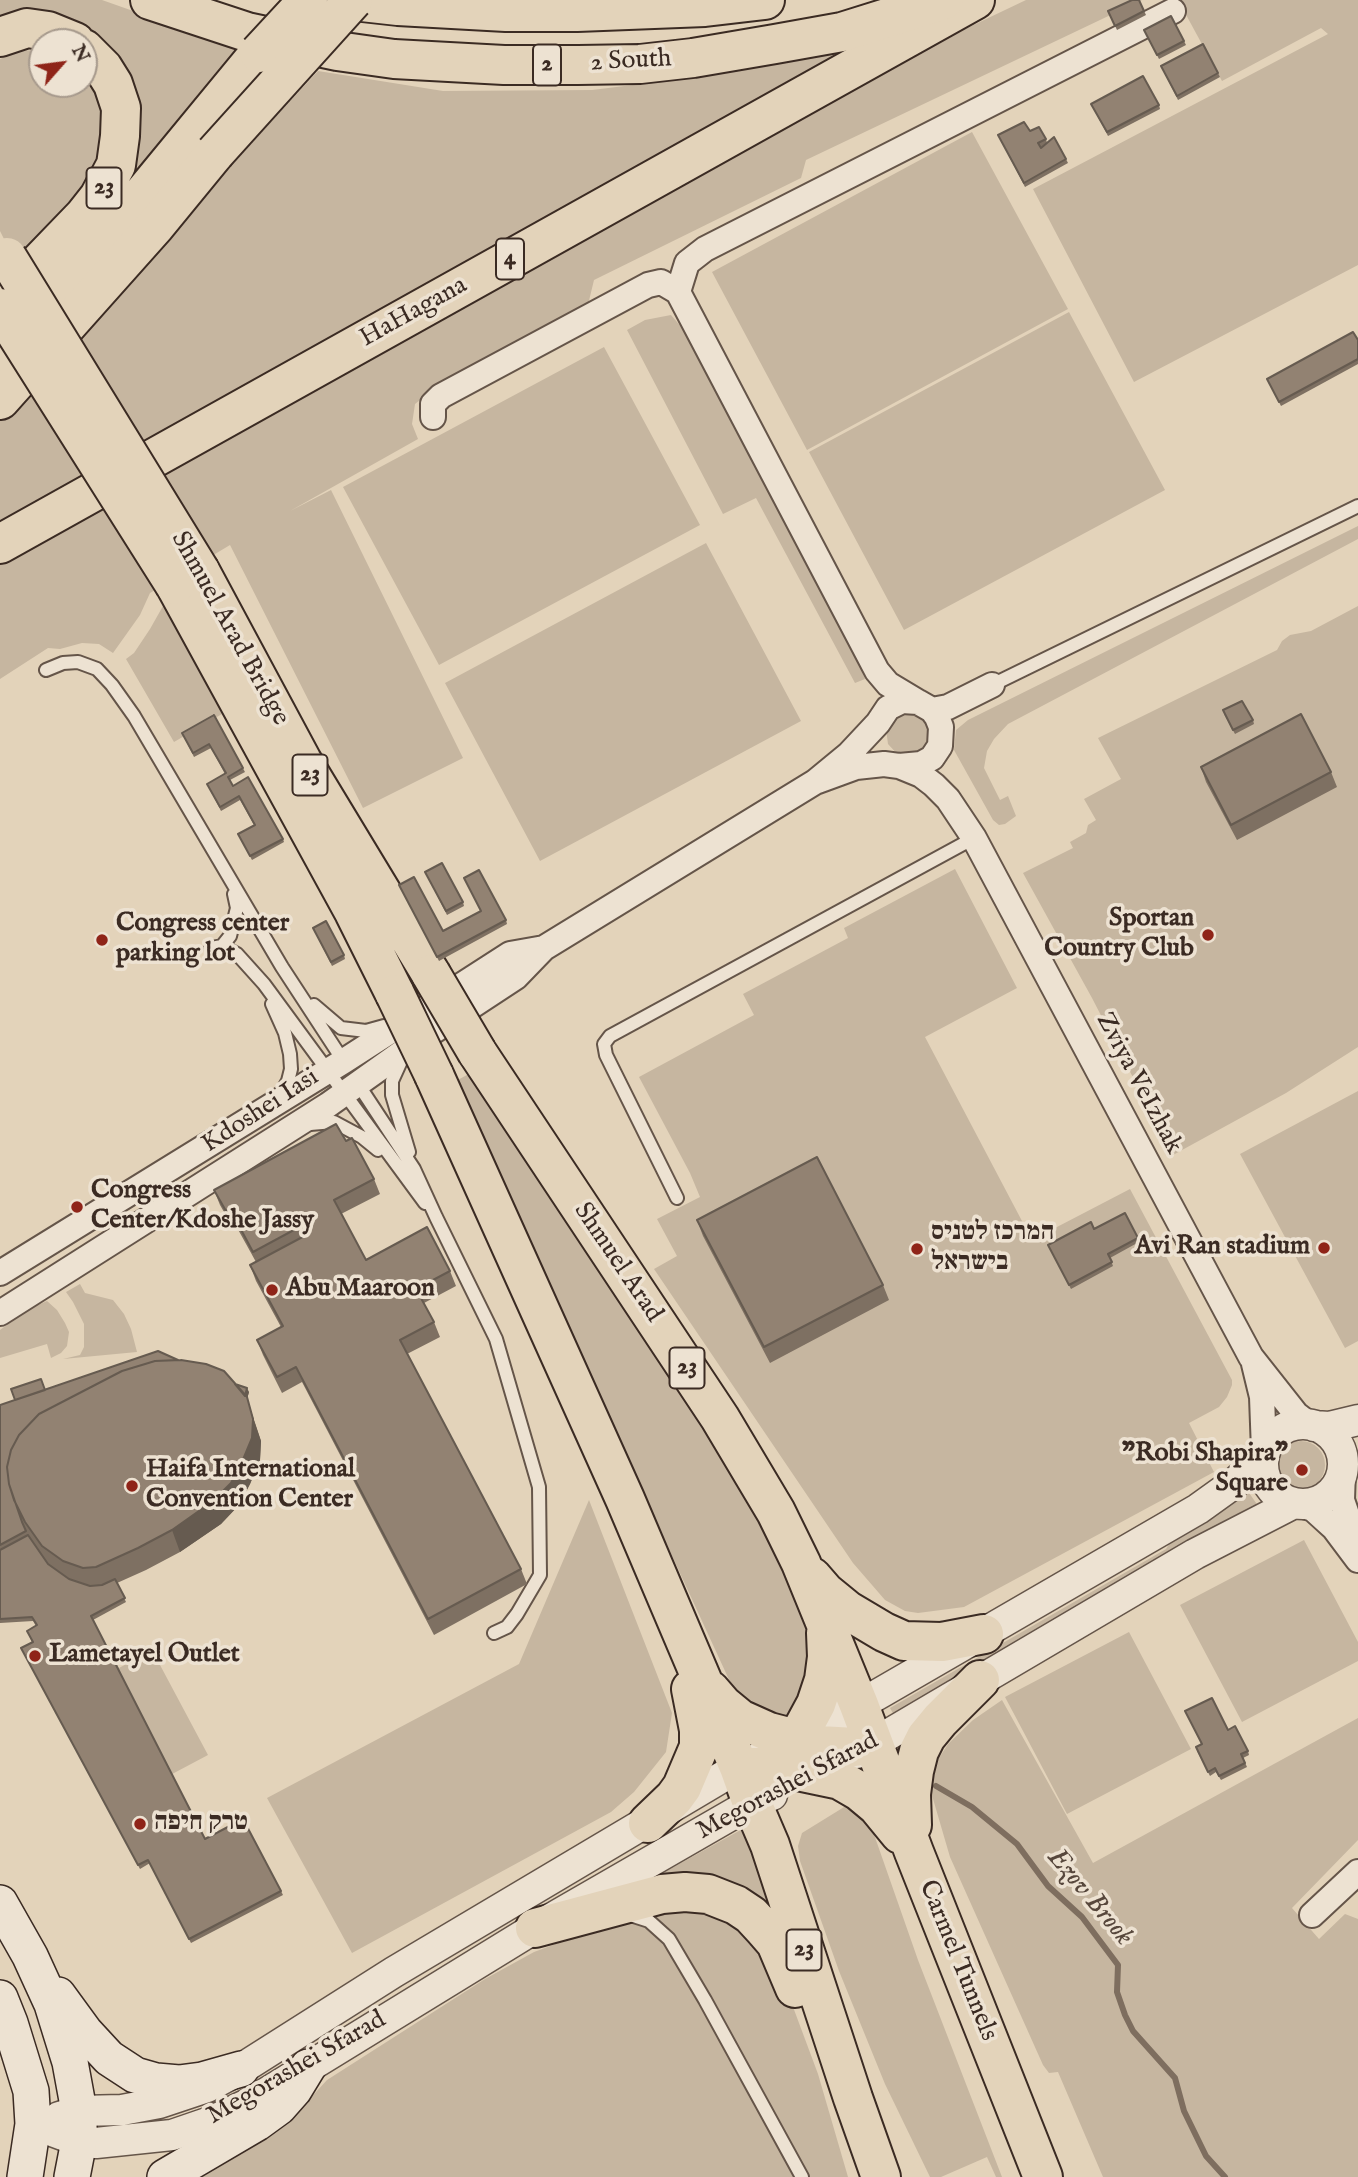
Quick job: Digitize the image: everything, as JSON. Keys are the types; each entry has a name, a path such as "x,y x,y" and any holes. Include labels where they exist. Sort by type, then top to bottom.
{"highway":[{"name":"2 South","path":"150,0 247,32 337,51 394,59 529,65 640,64 693,58 842,32 944,0"},
{"path":"0,329 308,0"},
{"name":"2 South","path":"344,0 492,11 578,12 705,7 765,0"},
{"path":"0,400 156,225 215,153 353,0"},
{"name":"HaHagana","path":"0,544 975,0"},
{"path":"0,37 28,28"},
{"path":"0,361 260,53"},
{"name":"23","path":"0,305 84,216 99,197 116,165 121,108 113,84 98,63"},
{"name":"Shmuel Arad Bridge","path":"4,251 188,578 477,1052"},
{"name":"Shmuel Arad Bridge","path":"0,305 188,578 401,1006 422,1060"},
{"name":"Shmuel Arad","path":"477,1052 720,1418 776,1513 801,1563 859,1705"},
{"name":"23","path":"422,1060 625,1499 739,1767 770,1845 881,2177"},
{"path":"801,1563 825,1592 847,1611 904,1641 942,1642 984,1634"},
{"path":"648,1823 682,1787 699,1746 695,1706 663,1593"},
{"path":"752,1803 787,1754 816,1704 824,1680 827,1657 826,1628"},
{"path":"702,1680 723,1705 740,1719 756,1727 787,1754 820,1775 840,1780 859,1791 877,1806 914,1852"},
{"path":"914,1852 911,1794 919,1751 940,1720 980,1680"},
{"name":"23","path":"859,1705 873,1744"},
{"path":"739,1767 787,1754 873,1744"},
{"name":"Carmel Tunnels","path":"873,1744 1043,2177"},
{"path":"535,1928 662,1894 685,1892 719,1898 736,1905 751,1915 776,1944 814,2032 853,2098"}],"main road":[{"path":"0,1902 30,1956 52,2004 70,2062 79,2126 72,2177"},
{"path":"30,1956 85,2032 109,2058 135,2075 156,2081 179,2083 202,2080 241,2069"},
{"path":"0,1998 31,2091 33,2124 25,2177"},
{"path":"165,2177 257,2123 279,2107 294,2090 308,2067"}],"street":[{"path":"678,292 687,263 705,248 1173,11"},
{"path":"433,417 433,404 442,396 648,285 661,282 678,292 877,671 888,684 925,706 941,727 940,746 932,758 921,764 899,766 884,757 876,734 880,700 877,671"},
{"path":"877,723 888,708 902,701 947,707 992,685"},
{"name":"Kdoshei Iasi","path":"0,1312 351,1089 422,1060 516,977 544,947 815,782 849,754 877,723"},
{"name":"Zviya VeIzhak","path":"942,737 942,752 948,775 974,838"},
{"name":"Kdoshei Iasi","path":"815,782 856,767 884,764 899,766"},
{"name":"Zviya VeIzhak","path":"899,766 921,775 934,785 948,799 974,838 1251,1357 1296,1414 1311,1425"},
{"name":"Kdoshei Iasi","path":"0,1273 335,1066 401,1006 510,954 544,947"},
{"name":"Zviya VeIzhak","path":"1251,1357 1262,1397 1263,1454"},
{"path":"1358,1420 1329,1427 1288,1426 1277,1433 1263,1454 1267,1483 1275,1493 1313,1509 1334,1528 1358,1560"},
{"path":"1311,1425 1331,1435 1339,1444 1342,1457 1350,1459"},
{"name":"Megorashei Sfarad","path":"787,1754 859,1705 1198,1509 1237,1481 1263,1454"},
{"path":"1294,1503 1321,1500 1339,1482 1350,1459"},
{"path":"1350,1459 1342,1500 1358,1547"},
{"name":"Megorashei Sfarad","path":"79,2126 107,2142 172,2135 210,2122 250,2103 535,1928 752,1803 820,1775 1195,1554 1294,1503"},
{"name":"Megorashei Sfarad","path":"33,2124 79,2126 122,2109 159,2103 206,2087 241,2069 394,1972 739,1767"},
{"path":"1312,1915 1352,1882"}],"lane":[{"path":"992,685 1358,506"},
{"path":"46,670 63,663 78,662 97,669 112,685 134,716 282,967 335,1066 409,1172"},
{"path":"677,1198 606,1055 604,1044 610,1036 974,838"},
{"path":"230,880 237,908 230,936 216,947 237,954 335,1066 409,1172 436,1217 496,1339 539,1487 540,1575 517,1614 506,1627 494,1633"},
{"path":"282,967 319,1011 341,1028 366,1031 401,1006"},
{"path":"264,984 285,1034 290,1054 291,1069 288,1081 276,1102"},
{"path":"409,1172 391,1081 422,1060"},
{"path":"293,1128 318,1122 334,1122 362,1136 409,1172"},
{"path":"610,1909 649,1921 669,1939 802,2177"}],"shaded area":[{"path":"0,0 102,0 250,47 95,221 113,65 98,59 98,28 28,28 28,30 0,19"},
{"path":"1026,0 1142,0 806,160 801,178 594,280 586,313 429,393 415,404 412,424 418,439 290,511 331,490 463,758 363,808 230,545 150,593 140,615 113,653 99,644 82,643 60,649 48,648 0,679 0,554 833,92"},
{"path":"1178,0 1358,0 1358,265 1134,382 1033,189 1328,34 1321,28 1222,81"},
{"path":"878,39 0,527 0,416 318,71 443,91 592,90 768,65"},
{"path":"28,50 28,98 98,98 103,118 99,172 18,267 0,231 0,59 18,51"},
{"path":"972,132 1068,309 807,450 712,272"},
{"path":"1069,312 1165,490 904,630 809,452"},
{"path":"671,315 683,329 717,390 851,645 865,679 855,683 756,498 723,514 627,330 645,320"},
{"path":"604,347 700,525 439,665 343,487"},
{"path":"1358,526 1358,539 1008,724 987,751 984,768 1000,800 1008,796 1016,816 1005,824 999,825 993,820 954,750 956,730 968,720"},
{"path":"706,543 801,721 540,861 445,683"},
{"path":"163,606 222,714 174,742 126,659 134,653"},
{"name":"Sportan Country Club","path":"1358,606 1358,1047 1286,1093 1173,1155 1092,998 1023,873 1073,848 1070,842 1086,833 1088,825 1096,820 1084,799 1121,779 1098,738 1277,650 1282,641 1290,635 1311,631"},
{"path":"900,712 921,714 933,733 923,754 899,756 888,744 886,729"},
{"name":"המרכז לטניס בישראל","path":"955,869 1017,988 925,1037 1032,1240 1130,1189 1232,1380 1232,1385 1219,1407 1189,1423 1214,1472 964,1607 918,1613 905,1611 885,1600 853,1563 654,1269 677,1256 657,1219 700,1197 639,1077 754,1015 743,994 848,938 844,928"},
{"path":"478,1069 727,1454 793,1575 815,1657 789,1727 749,1707 731,1684 454,1082"},
{"name":"Avi Ran stadium","path":"1358,1091 1358,1341 1345,1348 1240,1154"},
{"path":"80,1284 85,1293 113,1300 131,1329 137,1352 63,1359 80,1355 84,1347 84,1324 66,1292"},
{"path":"47,1301 57,1310 69,1332 67,1346 51,1358 47,1344 0,1358 0,1330 29,1309"},
{"path":"1301,1441 1310,1442 1318,1448 1324,1456 1324,1474 1318,1482 1310,1488 1301,1489 1292,1488 1284,1482 1278,1474 1277,1465 1278,1456 1284,1448 1292,1442"},
{"path":"1247,1490 1261,1510 894,1715 890,1708 1166,1549 1173,1538"},
{"path":"589,1500 672,1713 666,1752 634,1792 611,1812 352,1953 267,1798 519,1664"},
{"path":"1304,1540 1358,1642 1358,1661 1242,1722 1180,1605"},
{"path":"1129,1632 1191,1749 1067,1814 1005,1697"},
{"path":"106,1644 119,1668 152,1650 208,1755 125,1799 56,1670"},
{"path":"1002,1700 1093,1863 1358,1718 1358,1840 1292,1908 1319,1939 1345,1914 1358,1919 1358,2177 1103,2177 1058,2072 1049,2073 1043,2065 950,1857 931,1792 932,1769 948,1744 973,1720"},
{"path":"849,1804 870,1823 918,1960 1002,2177 996,2177 987,2157 941,2177 930,2177 885,2084 839,1971 800,1861 798,1846 802,1833"},
{"path":"746,1827 802,1965 671,1886 663,1873"},
{"path":"722,1907 777,1964 818,2074 848,2177 188,2177 272,2129 305,2104 327,2080 485,1979 534,1952 642,1912"}],"building":[{"path":"1132,0 1139,0 1144,11 1115,26 1108,11"},
{"path":"1171,16 1184,41 1157,55 1144,30"},
{"path":"1203,44 1218,73 1177,96 1161,66"},
{"path":"1143,76 1159,105 1107,132 1091,104"},
{"path":"1024,122 1030,131 1039,127 1046,139 1038,143 1041,148 1054,137 1066,159 1024,183 998,135"},
{"path":"1353,332 1358,340 1358,359 1279,402 1267,379"},
{"path":"1242,701 1253,720 1233,730 1223,710"},
{"path":"1301,714 1331,772 1231,825 1201,767"},
{"path":"214,715 243,768 228,777 233,786 248,777 283,839 250,856 238,834 255,825 239,796 220,807 207,784 226,773 209,744 193,753 182,733"},
{"path":"442,863 463,902 446,911 425,872"},
{"path":"479,870 506,920 437,957 399,885 414,877 443,931 481,911 464,878"},
{"path":"326,921 344,955 331,962 313,928"},
{"path":"336,1124 346,1141 352,1138 374,1179 334,1200 366,1260 427,1227 450,1271 416,1289 434,1322 400,1340 521,1569 428,1619 296,1367 277,1377 257,1340 283,1326 250,1265 310,1233 305,1224 253,1252 230,1209 226,1211 214,1190"},
{"path":"817,1157 883,1285 764,1347 697,1220"},
{"path":"1125,1213 1138,1238 1108,1254 1112,1262 1069,1285 1048,1245 1091,1222 1094,1229"},
{"path":"158,1351 178,1360 155,1361 122,1371 39,1414 19,1435 11,1450 7,1467 9,1484 26,1531 0,1545 0,1405"},
{"name":"Haifa International Convention Center","path":"181,1360 206,1364 224,1371 247,1397 253,1419 252,1438 231,1483 213,1501 172,1530 138,1548 96,1567 83,1568 63,1561 42,1546 14,1500 7,1467 11,1450 19,1435 39,1414 122,1371 155,1361"},
{"path":"41,1379 45,1390 15,1400 11,1389"},
{"path":"235,1384 247,1388 245,1396"},
{"path":"28,1535 48,1564 69,1579 90,1586 102,1585 115,1579 125,1598 91,1616 205,1839 243,1819 281,1891 189,1939 148,1860 138,1865 21,1648 33,1642 27,1631 37,1625 32,1617 0,1619 0,1550"},
{"path":"1212,1698 1228,1730 1235,1726 1248,1751 1241,1754 1245,1763 1219,1776 1215,1768 1208,1772 1196,1747 1202,1744 1185,1711"}],"waterway":[{"name":"Ezov Brook","path":"936,1786 972,1807 1017,1844 1048,1886 1082,1917 1118,1965 1117,1992 1133,2031 1175,2078 1184,2111 1206,2156 1225,2177"}],"place":[{"name":"Sportan Country Club","path":"1208,935"},
{"name":"Congress center parking lot","path":"102,940"},
{"name":"Congress Center/Kdoshe Jassy","path":"77,1207"},
{"name":"Avi Ran stadium","path":"1324,1248"},
{"name":"המרכז לטניס בישראל","path":"917,1249"},
{"name":"Abu Maaroon","path":"272,1290"},
{"name":"\"Robi Shapira\" Square","path":"1302,1470"},
{"name":"Haifa International Convention Center","path":"132,1486"},
{"name":"Lametayel Outlet","path":"35,1656"},
{"name":"טרק חיפה","path":"140,1824"}]}
